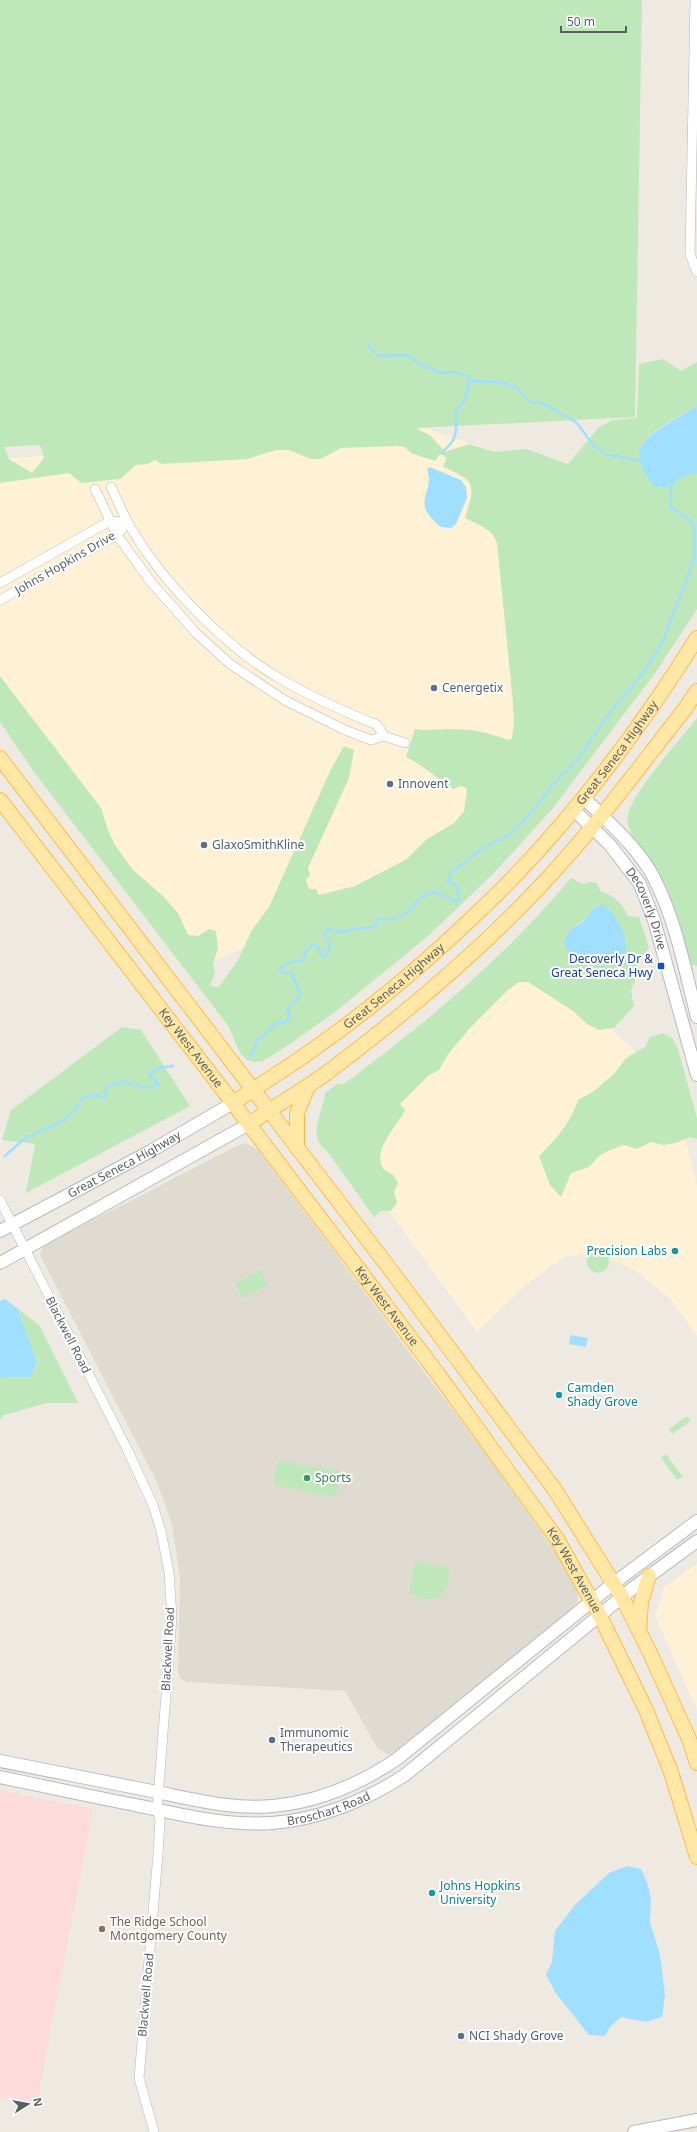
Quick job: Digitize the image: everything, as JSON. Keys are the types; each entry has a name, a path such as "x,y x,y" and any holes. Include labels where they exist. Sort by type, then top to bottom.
{"main road":[{"name":"Great Seneca Highway","path":"233,1103 344,1026 451,938 500,891 584,798 659,698 697,638"},
{"name":"Great Seneca Highway","path":"249,1124 308,1086 369,1040 437,985 486,940 561,863 685,709 697,690"},
{"path":"685,709 697,696"},
{"name":"Key West Avenue","path":"0,758 393,1272 555,1490 622,1597 639,1630 689,1739 697,1763"},
{"name":"Key West Avenue","path":"0,800 434,1368 556,1538 600,1616 646,1710 674,1780 697,1857"},
{"path":"297,1148 297,1113 308,1086"},
{"path":"639,1630 641,1602 649,1576"}],"street":[{"path":"695,0 695,134 690,254 697,272"},
{"path":"111,487 128,522 152,559 187,600 240,651 283,681 377,725 384,736"},
{"path":"95,489 117,534 151,582 196,633 242,673 286,701 345,730 371,740 384,736 405,743"},
{"name":"Johns Hopkins Drive","path":"0,583 110,521 128,522"},
{"name":"Johns Hopkins Drive","path":"0,600 117,534 128,522"},
{"name":"Decoverly Drive","path":"584,798 621,835 654,877 671,917 697,1017"},
{"name":"Decoverly Drive","path":"574,809 592,826 628,867 640,884 654,920 697,1075"},
{"name":"Great Seneca Highway","path":"0,1231 148,1152 233,1103"},
{"name":"Great Seneca Highway","path":"0,1262 25,1250 249,1124"},
{"name":"Blackwell Road","path":"0,1200 128,1451 153,1505 161,1532 169,1572 172,1618 157,1810 160,1820 158,1854 139,2078 154,2132"},
{"name":"Broschart Road","path":"0,1761 221,1805 271,1806 293,1803 350,1785 372,1775 397,1759 591,1601 697,1521"},
{"name":"Broschart Road","path":"0,1778 219,1822 273,1823 296,1820 356,1801 380,1790 405,1775 622,1597 697,1541"},
{"path":"634,2132 697,2120"}],"shaded area":[{"path":"425,428 517,459 545,744 485,840 194,970 0,717 0,459"},
{"path":"532,951 674,1090 697,1187 697,1336 671,1300 636,1271 600,1252 564,1257 527,1284 477,1332 332,1133"},
{"path":"245,1143 258,1150 496,1468 559,1558 578,1592 577,1603 572,1609 389,1755 378,1749 345,1691 186,1682 180,1678 178,1671 180,1577 172,1526 164,1501 155,1478 40,1255 44,1243 125,1204 236,1146"},
{"path":"697,1564 697,1710 655,1616 664,1587"},
{"path":"0,1790 93,1809 37,2103 0,2097"}],"green space":[{"path":"0,0 642,0 635,417 416,428 431,436 445,452 469,444 495,452 526,449 568,464 599,427 612,420 637,418 639,364 663,359 681,371 697,362 697,406 658,429 640,447 646,475 660,488 687,475 697,474 697,609 656,672 553,808 495,872 427,937 335,1012 263,1061 253,1062 247,1060 240,1053 229,1027 34,772 0,722 0,676 101,808 109,833 115,845 133,870 163,896 178,913 188,935 198,936 209,929 216,931 218,948 213,964 215,973 210,985 218,988 238,960 252,930 269,907 330,771 344,746 354,750 349,778 308,868 310,875 306,880 309,889 316,889 319,895 355,886 407,859 427,839 454,823 464,811 467,790 465,787 461,786 453,789 417,763 406,757 415,729 464,730 487,733 508,740 512,738 514,723 513,703 497,543 495,538 484,528 465,518 471,498 470,485 462,476 443,467 446,458 443,455 439,455 435,461 411,453 405,447 397,446 341,448 321,459 311,459 289,450 276,450 247,459 162,464 155,460 148,464 136,465 120,479 81,483 69,473 0,483","holes":["40,445 44,458 32,473 9,459 4,447"]},
{"path":"697,718 697,966 689,964 677,918 665,885 634,838 628,823 628,815 631,805 647,780"},
{"path":"571,878 583,884 589,882 597,883 600,891 617,900 628,916 639,917 649,948 638,961 636,978 631,991 634,1006 614,1028 599,1030 587,1024 573,1011 528,982 519,982 508,990 470,1028 449,1053 439,1070 428,1076 400,1104 405,1110 383,1146 380,1161 383,1168 393,1175 398,1183 394,1192 397,1203 391,1211 381,1211 374,1217 318,1139 317,1124 325,1093 337,1084 344,1084 464,988 520,935","holes":["608,908 627,943 614,960 602,956 578,956 569,931 588,917"]},
{"path":"122,1027 141,1030 190,1106 26,1193 35,1144 2,1140 11,1110"},
{"path":"663,1033 673,1039 678,1049 697,1118 697,1139 690,1137 675,1143 663,1145 651,1142 637,1149 624,1145 610,1150 599,1156 589,1167 571,1173 561,1197 550,1185 539,1156 552,1143 567,1124 578,1100 594,1091 615,1073 626,1058 645,1047 650,1037"},
{"path":"598,1251 602,1252 608,1258 608,1266 602,1272 598,1273 594,1272 588,1266 587,1262 588,1258 594,1252"},
{"path":"260,1270 268,1285 242,1298 235,1284"},
{"path":"18,1309 39,1325 78,1403 47,1403 4,1415 0,1420 0,1378 31,1377 37,1365"},
{"path":"687,1416 691,1421 672,1434 669,1429"},
{"path":"666,1454 683,1477 677,1480 661,1458"},
{"name":"Sports","path":"278,1460 341,1472 336,1497 273,1485"},
{"path":"415,1561 448,1567 449,1577 447,1585 439,1596 433,1599 426,1599 409,1593"}],"water":[{"path":"697,406 697,474 686,476 662,488 656,487 642,468 639,456 641,446 658,430"},
{"path":"430,467 461,480 466,487 467,498 456,524 451,528 441,527 431,518 426,510 424,504 429,478 427,469"},
{"path":"603,905 608,908 620,926 626,941 626,953 616,960 602,956 587,957 568,953 564,943 569,931 584,921 594,908"},
{"path":"5,1299 18,1309 37,1364 31,1377 0,1378 0,1301"},
{"path":"571,1335 588,1338 586,1347 569,1344"},
{"path":"627,1866 641,1869 647,1882 651,1898 650,1922 660,1955 665,1995 662,2017 646,2022 621,2017 610,2027 605,2036 589,2035 555,1992 546,1974 552,1962 555,1931 575,1905 609,1873"}],"waterway":[{"path":"368,345 378,356 407,355 417,363 441,373 455,372 469,376 469,381 500,382 516,387 529,401 545,404 577,423 593,445 606,454 640,461"},
{"path":"443,453 455,436 456,411 465,399 469,381"},
{"path":"251,1056 258,1040 278,1022 286,1023 290,1015 287,1010 301,995 291,972 282,973 279,969 289,963 303,960 307,949 315,944 323,957 327,955 330,945 324,933 329,929 338,932 376,926 378,919 393,919 402,916 422,898 431,893 437,893 457,902 459,898 456,885 448,882 451,872 485,847 511,834 530,814 557,780 577,760 607,717 646,669 662,643 694,560 694,527 689,519 671,508 670,497 672,484"},
{"path":"5,1156 25,1138 63,1121 75,1110 82,1098 97,1095 104,1099 108,1086 124,1081 141,1087 155,1086 159,1084 149,1074 158,1068 173,1066"}],"place":[{"name":"Cenergetix","path":"434,688"},
{"name":"Innovent","path":"390,784"},
{"name":"GlaxoSmithKline","path":"204,845"},
{"name":"Decoverly Dr & Great Seneca Hwy","path":"661,966"},
{"name":"Precision Labs","path":"675,1251"},
{"name":"Camden Shady Grove","path":"559,1395"},
{"name":"Sports","path":"307,1478"},
{"name":"Immunomic Therapeutics","path":"272,1740"},
{"name":"Johns Hopkins University","path":"432,1893"},
{"name":"The Ridge School Montgomery County","path":"102,1929"},
{"name":"NCI Shady Grove","path":"461,2036"}]}
